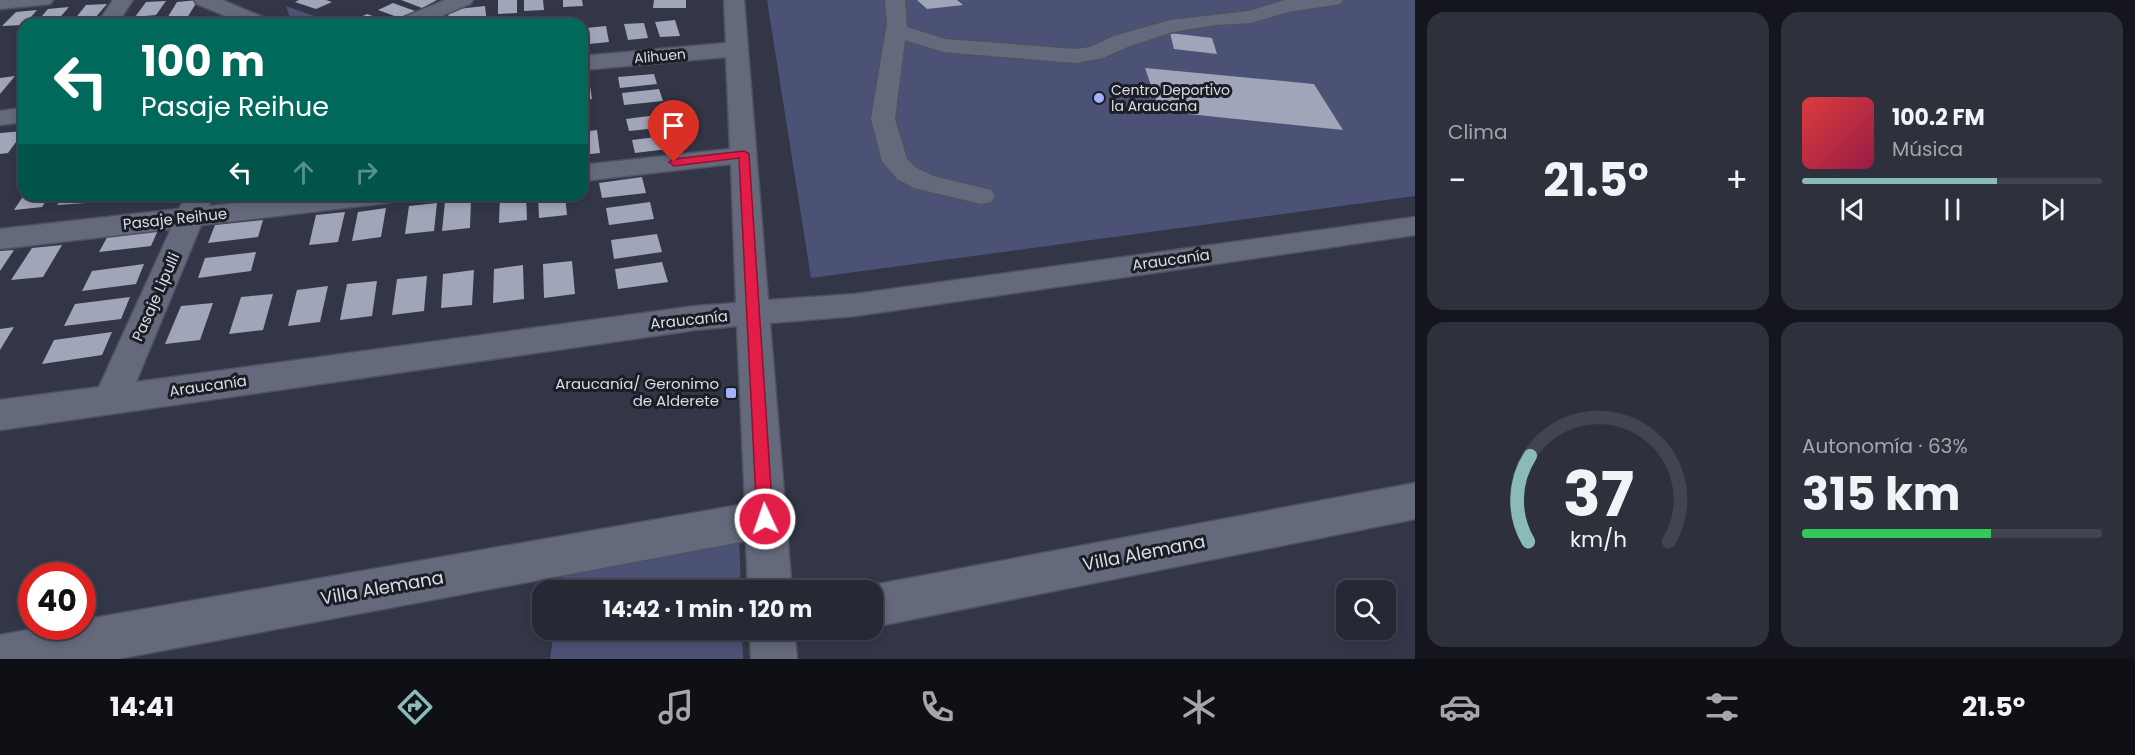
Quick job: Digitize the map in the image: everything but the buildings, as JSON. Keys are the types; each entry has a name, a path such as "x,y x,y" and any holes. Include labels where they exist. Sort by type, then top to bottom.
{"street":[{"path":"0,3 43,0"},
{"path":"111,18 123,0"},
{"path":"204,0 239,14 264,14"},
{"path":"419,18 463,0"},
{"path":"734,0 769,580"},
{"path":"895,0 898,10 896,30 883,119 895,161 906,173 924,182 981,196"},
{"path":"896,30 943,45 1076,56 1095,53 1122,41 1170,26 1216,19 1251,17 1285,6 1333,0"},
{"name":"Alihuen","path":"588,62 737,49"},
{"path":"0,118 18,116"},
{"path":"588,172 744,154"},
{"name":"Pasaje Reihue","path":"0,238 195,206 282,201"},
{"name":"Pasaje Lipulli","path":"111,399 195,206"},
{"name":"Araucanía","path":"0,415 695,318 855,305 1415,226"},
{"name":"Villa Alemana","path":"883,604 1415,501"},
{"name":"Villa Alemana","path":"0,657 765,519"},
{"path":"773,640 774,659"}],"shaded area":[{"name":"Centro Deportivo la Araucana","path":"767,0 1415,0 1415,196 811,278"},
{"path":"286,6 320,18 290,18"},
{"path":"739,531 741,580 562,580 564,562"},
{"path":"553,640 742,640 743,659 550,659"}],"place":[{"name":"Centro Deportivo la Araucana","path":"1099,98"},
{"name":"Araucanía/ Geronimo de Alderete","path":"731,393"}],"route":[{"path":"674,162 744,154 765,519"}]}
